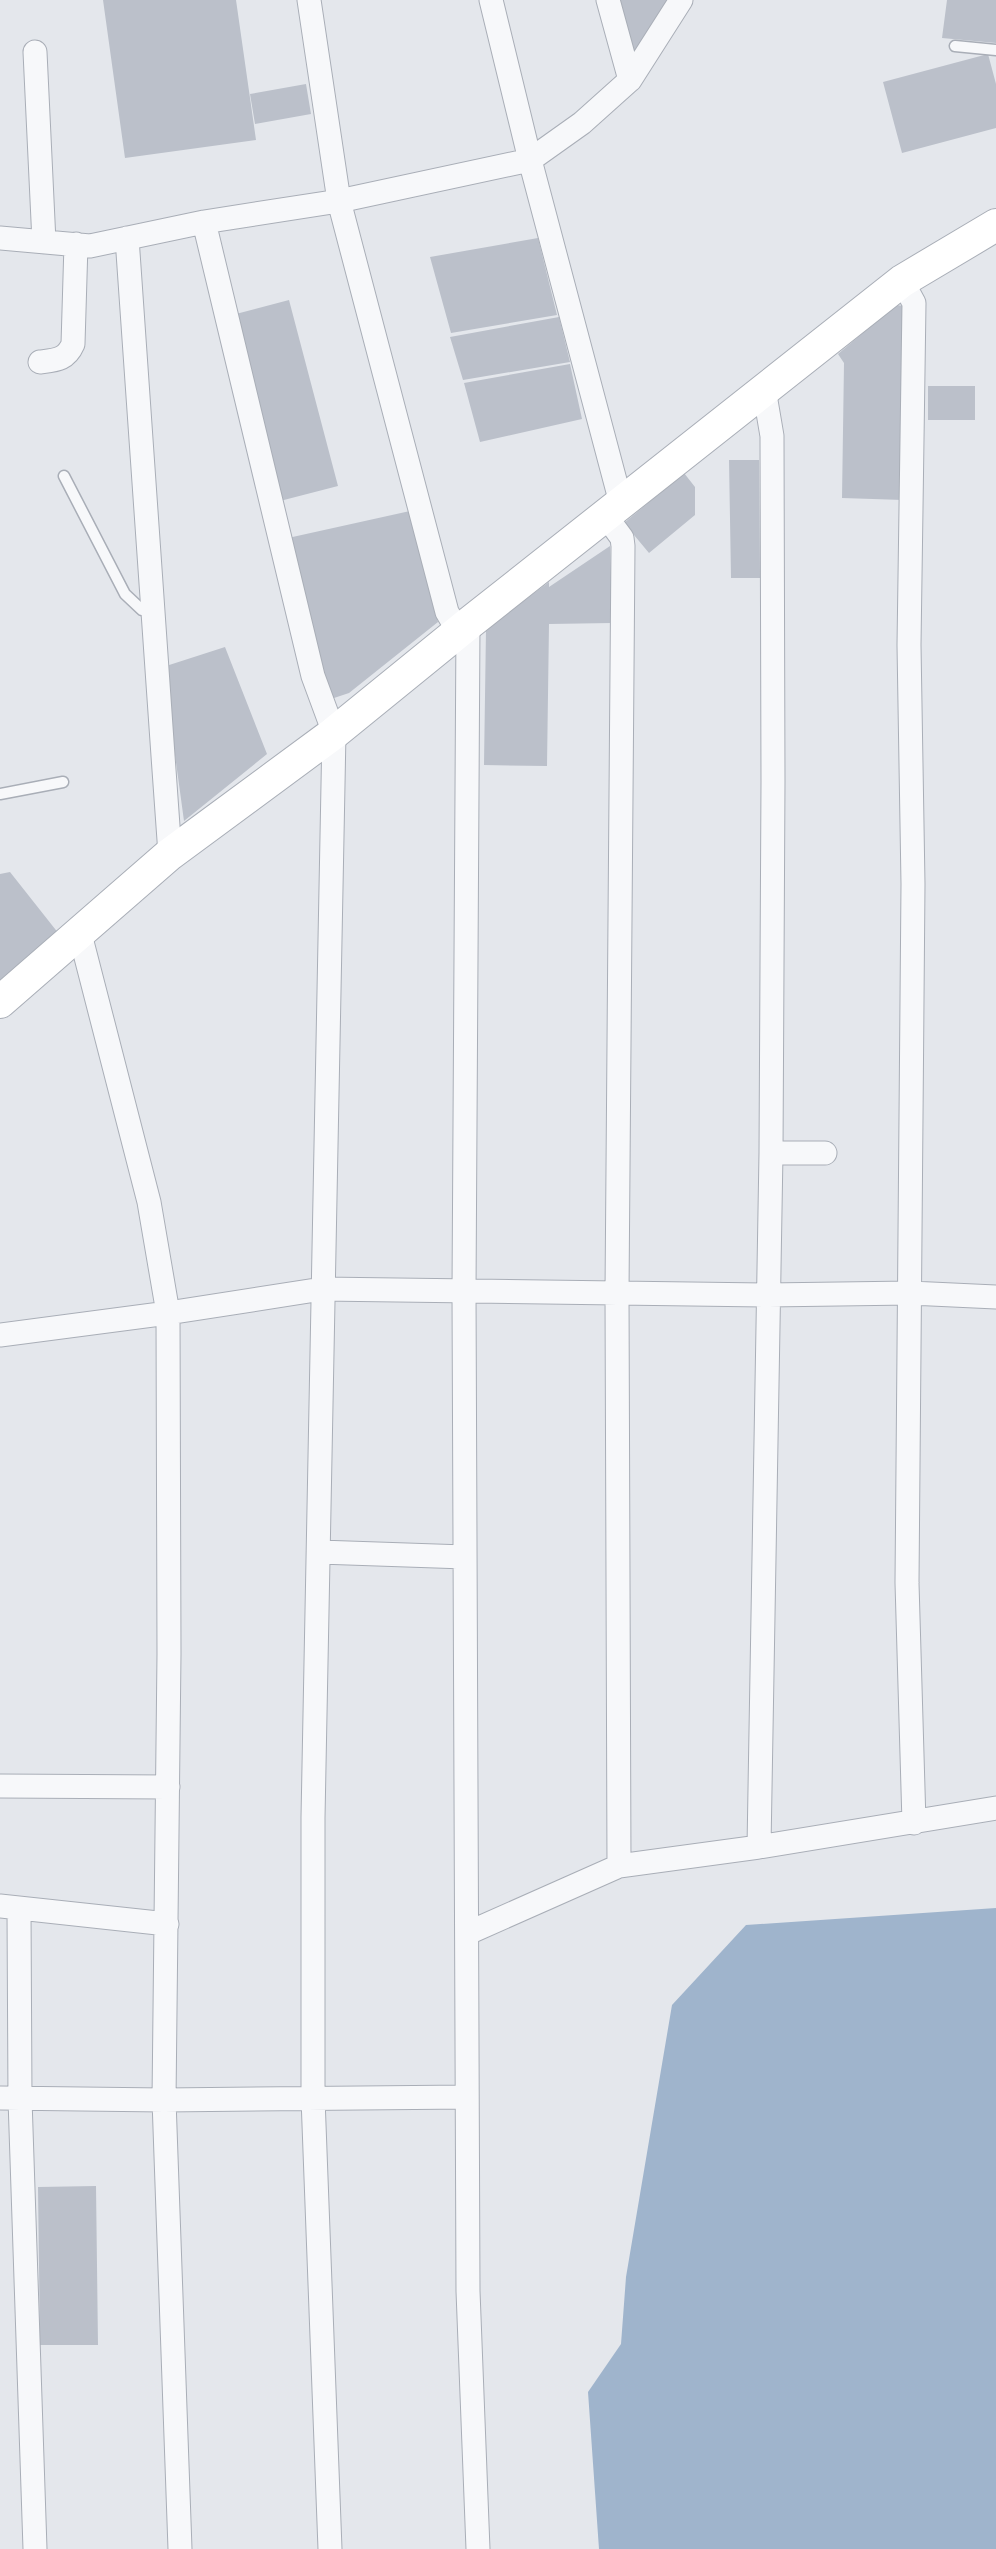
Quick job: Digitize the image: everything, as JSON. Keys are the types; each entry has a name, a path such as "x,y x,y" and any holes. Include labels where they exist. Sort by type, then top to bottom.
{"street":[{"path":"309,0 339,201 447,612 463,628 468,2291 478,2549"},
{"path":"491,0 624,546 617,1293 619,1866"},
{"path":"608,0 630,80"},
{"path":"0,239 90,246 204,222 339,201 530,160 582,123 630,80 681,0"},
{"path":"35,52 44,242"},
{"path":"204,222 313,676 334,733 313,1818 313,2098 330,2549"},
{"path":"0,1002 170,854 334,733 902,281 996,225"},
{"path":"127,239 146,476 170,854"},
{"path":"40,362 62,359 74,344 76,244"},
{"path":"902,281 914,303 909,645 914,800 907,1583 914,1823"},
{"path":"759,1847 771,1153 773,781 772,436 764,389"},
{"path":"80,934 149,1202 167,1313 168,1787 164,2100 180,2549"},
{"path":"771,1153 825,1153"},
{"path":"0,1335 322,1289 768,1295 910,1293 996,1297"},
{"path":"319,1552 466,1557"},
{"path":"0,1786 168,1787"},
{"path":"468,1933 619,1866 759,1847 996,1808"},
{"path":"35,2549 10,2099 9,1908 167,1924"},
{"path":"10,2099 467,2097"}],"lane":[{"path":"955,46 996,50"},
{"path":"64,476 125,594 142,610 153,613"},
{"path":"0,794 63,782"}],"water":[{"path":"996,1908 996,2549 599,2549 588,2392 621,2344 626,2277 672,2005 746,1925"}],"building":[{"path":"103,0 236,0 256,140 125,158"},
{"path":"617,0 673,0 632,70"},
{"path":"947,0 996,0 996,43 942,38"},
{"path":"988,54 996,84 996,128 902,153 883,82"},
{"path":"306,84 311,114 255,124 250,94"},
{"path":"538,238 557,315 451,333 430,257"},
{"path":"289,300 338,486 280,501 232,315"},
{"path":"896,305 904,306 903,500 842,498 844,363 838,354"},
{"path":"559,317 570,362 463,380 450,337"},
{"path":"570,364 582,419 480,442 464,383"},
{"path":"928,386 975,386 975,420 928,420"},
{"path":"729,460 759,460 760,578 731,578"},
{"path":"684,473 695,487 695,515 649,553 624,523"},
{"path":"410,511 438,622 349,693 328,700 288,538"},
{"path":"610,546 612,623 549,624 547,766 484,765 486,629 549,582 549,587"},
{"path":"225,647 267,754 184,821 163,667"},
{"path":"10,872 59,934 0,981 0,874"},
{"path":"96,2186 98,2345 40,2345 38,2187"}]}
